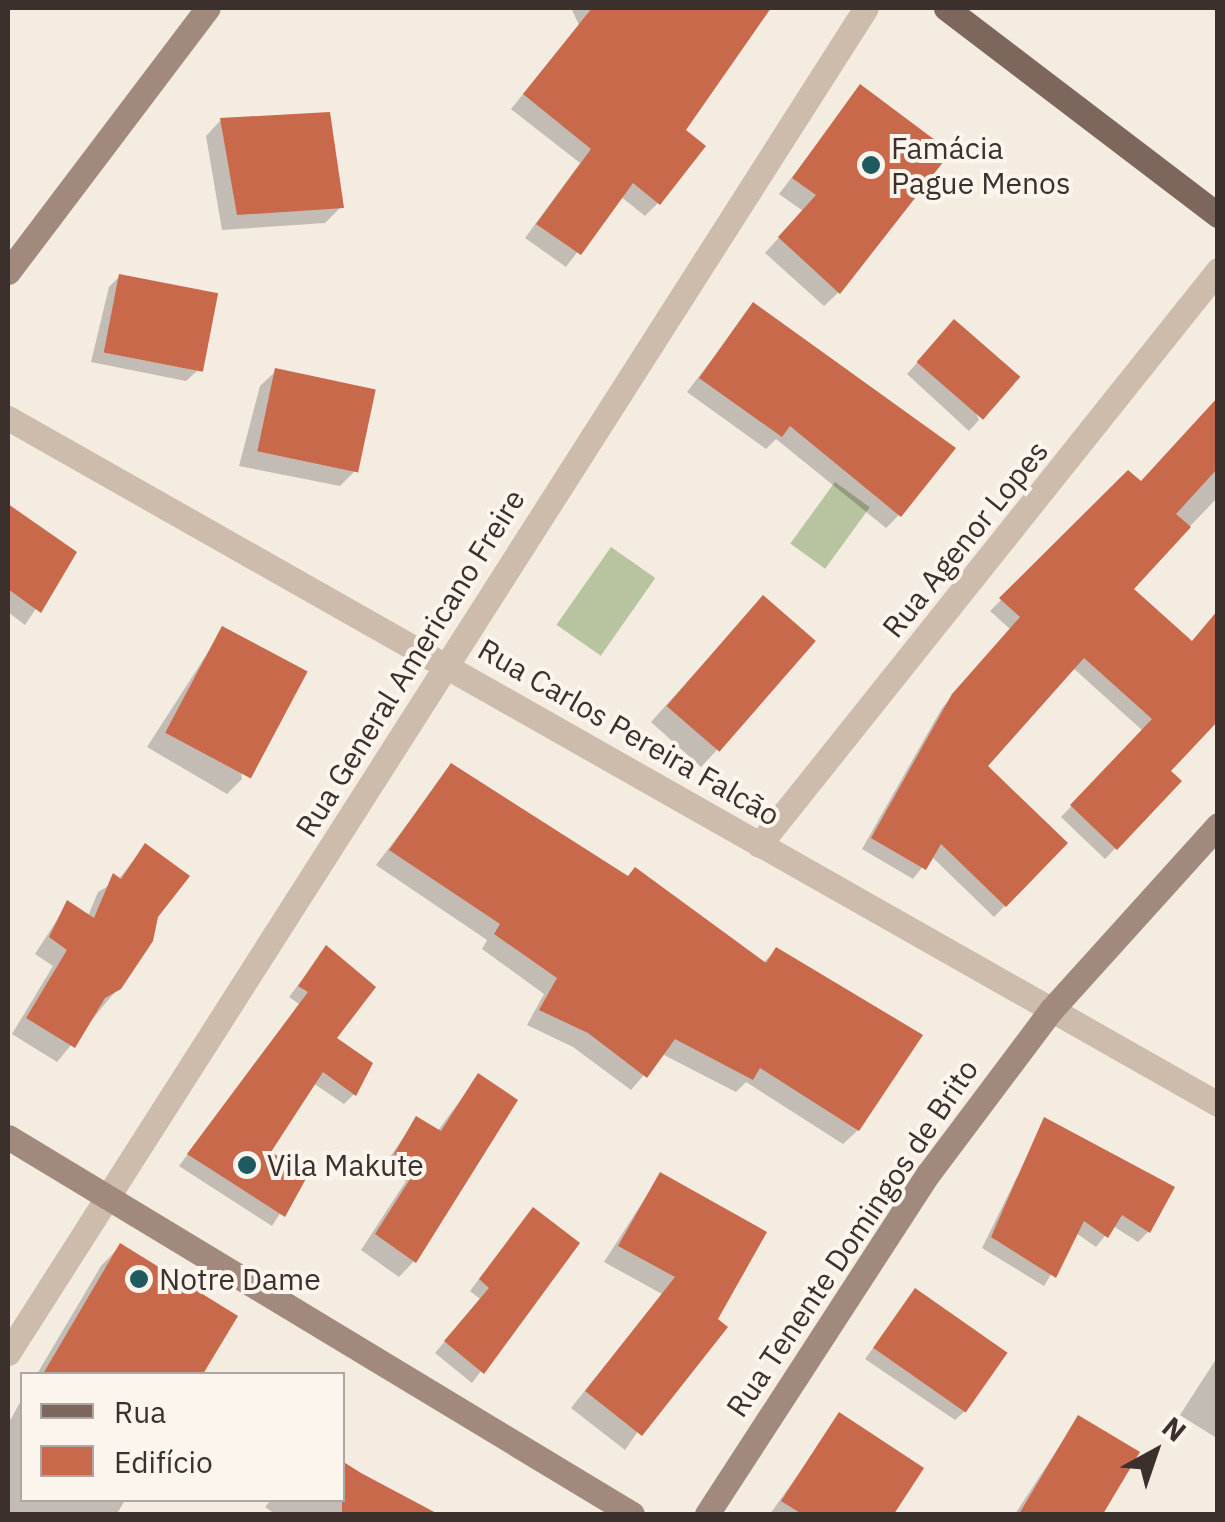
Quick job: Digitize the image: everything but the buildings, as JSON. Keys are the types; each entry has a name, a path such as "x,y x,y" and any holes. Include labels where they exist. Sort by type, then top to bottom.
{"main road":[{"path":"946,8 1218,215"}],"street":[{"path":"8,272 208,8"},
{"name":"Rua General Americano Freire","path":"8,1353 866,8"},
{"name":"Rua Agenor Lopes","path":"759,845 1218,270"},
{"name":"Rua Carlos Pereira Falcão","path":"8,418 1218,1104"},
{"name":"Rua Tenente Domingos de Brito","path":"707,1514 928,1174 1052,1009 1218,825"},
{"path":"8,1137 106,1200 632,1514"}],"green space":[{"path":"835,482 870,507 825,569 790,543"},
{"path":"611,547 655,578 601,656 557,625"}],"place":[{"name":"Famácia Pague Menos","path":"871,165"},
{"name":"Vila Makute","path":"247,1165"},
{"name":"Notre Dame","path":"139,1279"}]}
